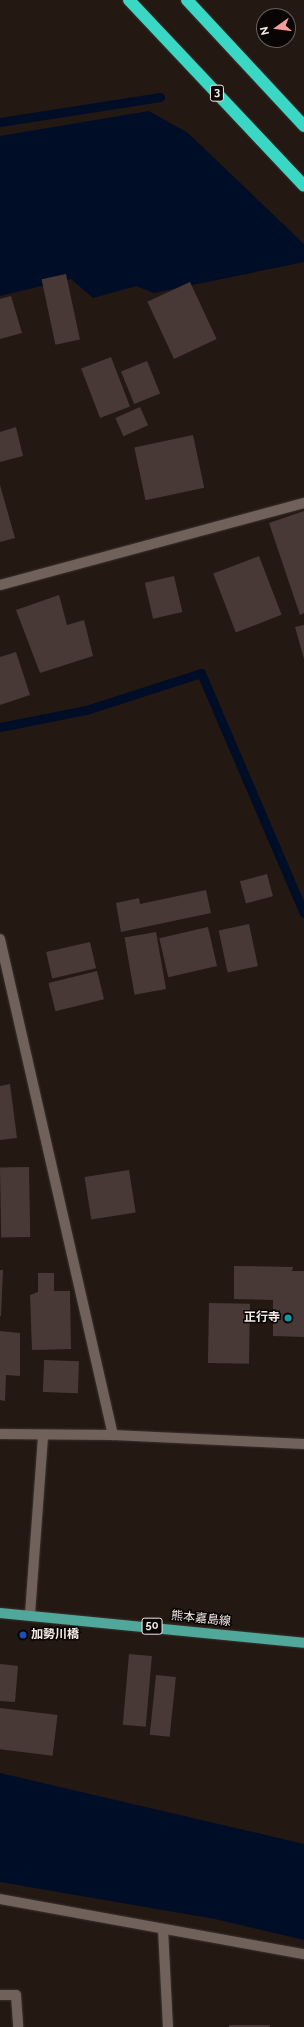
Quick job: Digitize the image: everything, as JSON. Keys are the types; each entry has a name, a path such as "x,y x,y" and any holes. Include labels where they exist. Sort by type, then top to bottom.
{"highway":[{"name":"3","path":"130,0 304,186"},
{"path":"187,0 304,126"}],"main road":[{"name":"熊本嘉島線","path":"0,1613 30,1614 304,1643"}],"street":[{"path":"0,585 304,503"},
{"path":"0,939 113,1435"},
{"path":"0,1434 43,1436 113,1435 304,1444"},
{"path":"30,1614 43,1436"},
{"path":"0,1899 304,1954"},
{"path":"163,1929 168,2027"},
{"path":"0,1995 16,1995 18,2027"}],"water":[{"path":"149,111 188,133 304,244 304,262 154,293 136,286 93,298 71,279 0,296 0,136"},
{"path":"0,1773 304,1844 304,1940 215,1919 0,1882"}],"building":[{"path":"66,274 80,340 55,345 42,279"},
{"path":"190,282 217,339 174,359 147,302"},
{"path":"11,296 22,333 0,339 0,299"},
{"path":"111,357 130,406 100,418 81,368"},
{"path":"147,361 160,393 134,404 121,371"},
{"path":"140,407 148,425 123,436 115,418"},
{"path":"16,427 23,456 0,462 0,432"},
{"path":"193,435 204,488 146,500 134,447"},
{"path":"0,485 15,538 0,542"},
{"path":"304,511 304,613 300,615 269,523"},
{"path":"259,556 282,615 236,632 213,574"},
{"path":"174,576 182,612 153,619 145,583"},
{"path":"59,595 67,625 84,620 93,656 40,673 16,610"},
{"path":"304,625 304,659 295,627"},
{"path":"16,652 30,695 0,705 0,657"},
{"path":"267,874 273,896 246,903 240,881"},
{"path":"206,890 211,913 121,932 116,903 139,898 140,904"},
{"path":"249,924 258,966 228,973 219,930"},
{"path":"208,927 217,966 168,977 159,938"},
{"path":"156,932 166,989 135,995 124,938"},
{"path":"90,942 96,968 52,978 46,952"},
{"path":"97,971 104,999 56,1011 48,983"},
{"path":"10,1084 17,1138 0,1140 0,1086"},
{"path":"29,1167 30,1237 1,1237 0,1168"},
{"path":"129,1170 136,1212 91,1220 85,1177"},
{"name":"正行寺","path":"234,1266 293,1267 292,1271 304,1271 304,1337 273,1336 273,1300 234,1299"},
{"path":"0,1270 3,1270 1,1316 0,1316"},
{"path":"38,1273 54,1273 54,1291 70,1291 71,1349 32,1350 30,1295 38,1292"},
{"path":"209,1303 250,1304 249,1364 208,1363"},
{"path":"0,1331 20,1333 20,1376 6,1375 5,1401 0,1400"},
{"path":"44,1360 79,1361 78,1393 43,1392"},
{"path":"129,1654 152,1656 146,1727 123,1725"},
{"path":"0,1664 18,1666 15,1702 0,1701"},
{"path":"156,1675 176,1677 170,1737 150,1735"},
{"path":"0,1708 58,1715 53,1756 0,1749"},
{"path":"229,2025 270,2025 270,2027 229,2027"}],"waterway":[{"path":"0,122 160,97"},
{"path":"0,727 86,710 201,673 304,913"}],"place":[{"name":"正行寺","path":"288,1318"},
{"name":"加勢川橋","path":"23,1635"}]}
